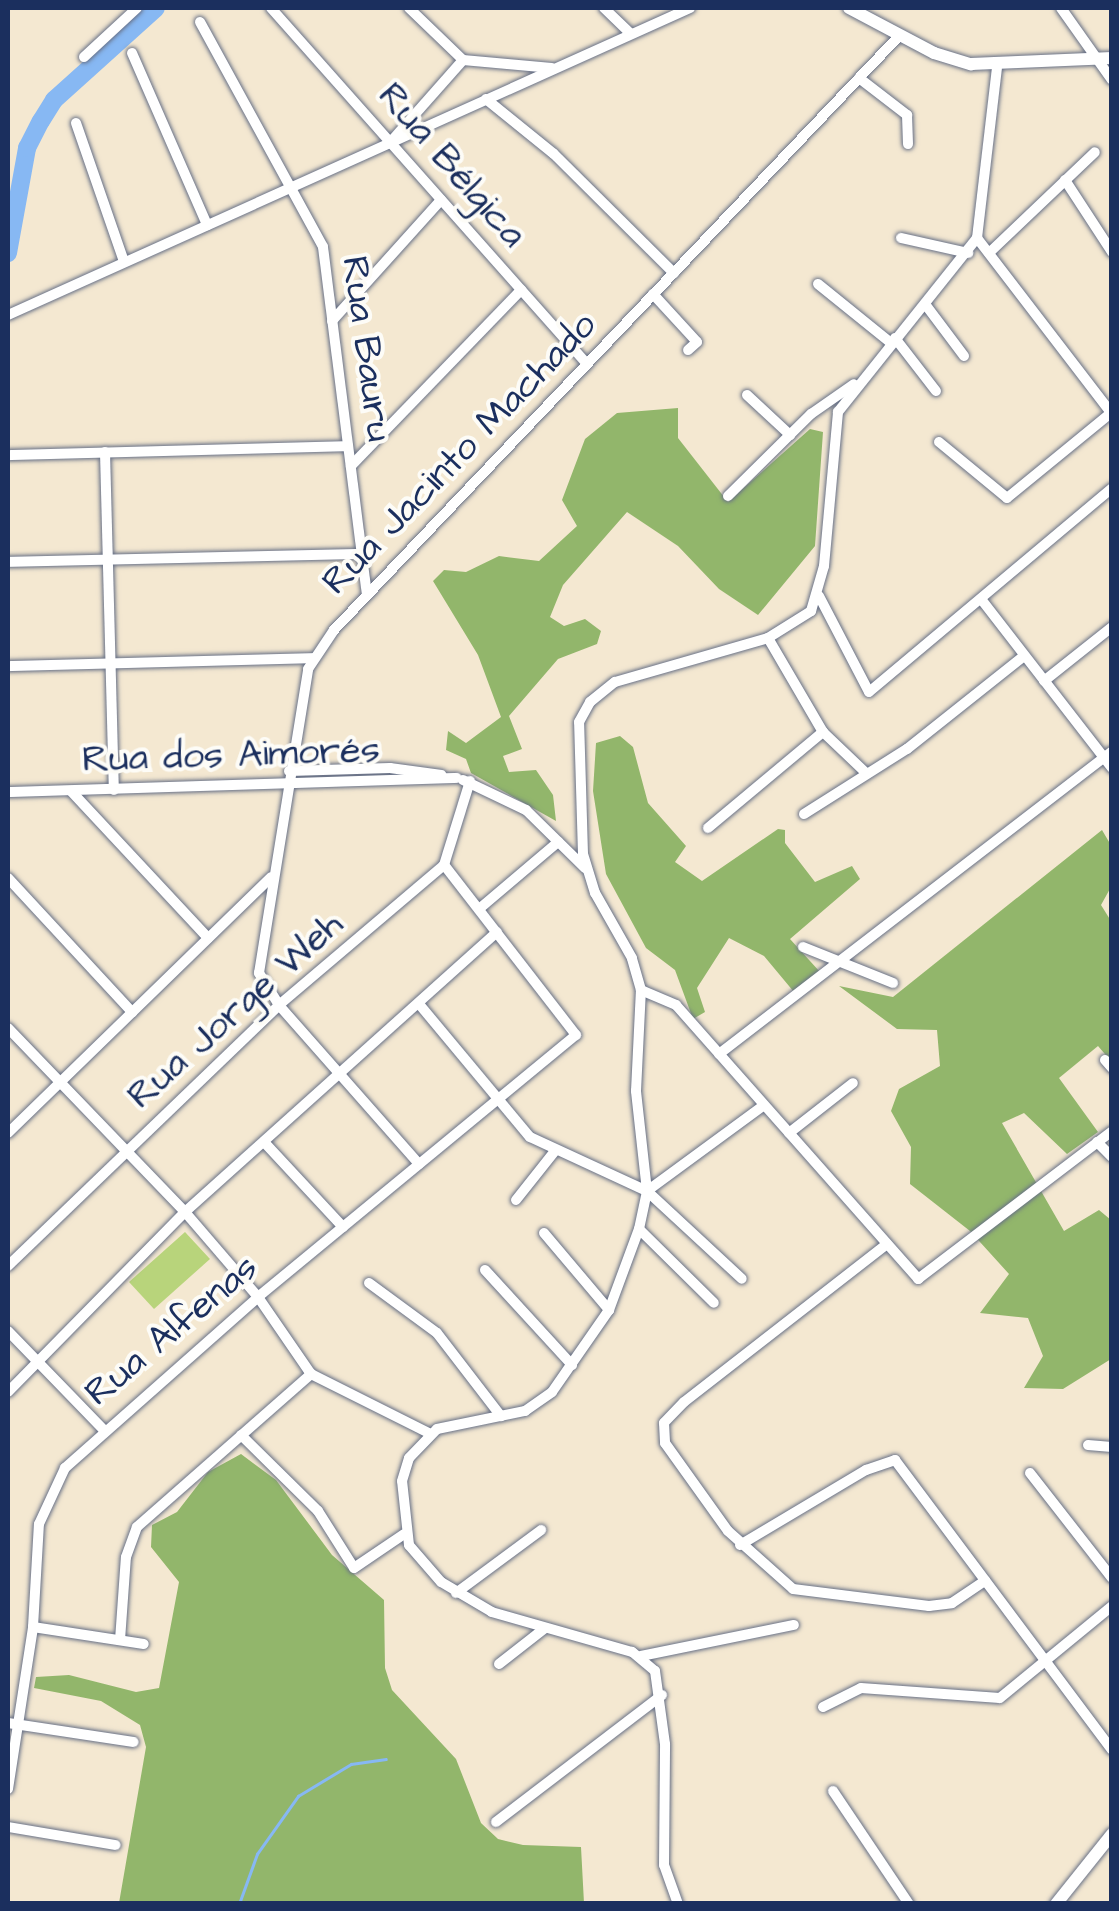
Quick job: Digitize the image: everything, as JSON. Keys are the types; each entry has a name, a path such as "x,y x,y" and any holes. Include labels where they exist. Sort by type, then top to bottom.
{"main road":[{"path":"849,8 952,59 996,68 1104,58"},
{"path":"1056,1903 1112,1834"}],"street":[{"path":"84,57 136,8"},
{"name":"Rua Bélgica","path":"271,8 587,364"},
{"path":"409,8 463,60 555,68"},
{"path":"604,8 631,34"},
{"path":"8,315 690,8"},
{"path":"1061,8 1104,58 1112,80"},
{"name":"Rua Bauru","path":"200,22 320,240 367,594"},
{"name":"Rua Jacinto Machado","path":"419,1164 263,982 259,962 286,786 314,658 367,594 900,35"},
{"path":"132,52 207,225"},
{"path":"390,142 463,60"},
{"path":"794,1625 641,1656 545,1628 456,1593 420,1562 404,1534 404,1469 429,1434 456,1422 536,1406 572,1365 609,1310 639,1229 646,1190 636,1090 640,990 632,958 586,869 575,747 590,702 625,678 768,638 803,619 819,596 832,440 838,412 977,238 996,68"},
{"path":"859,78 907,114 908,144"},
{"path":"486,99 554,154 674,272"},
{"path":"76,123 124,262"},
{"path":"989,253 1094,152"},
{"path":"1065,180 1112,252"},
{"path":"332,321 442,200"},
{"path":"901,238 968,253"},
{"path":"939,442 1007,498 1111,414 977,238"},
{"path":"818,284 893,341 936,391"},
{"path":"351,466 521,290"},
{"path":"653,294 697,342 688,350"},
{"path":"925,304 964,356"},
{"path":"728,496 790,435 860,381"},
{"path":"746,396 790,435"},
{"path":"8,455 348,446"},
{"path":"105,452 114,790"},
{"path":"819,596 869,692 1112,488"},
{"path":"8,562 362,554"},
{"path":"980,598 1107,754 1112,768"},
{"path":"1044,681 1112,627"},
{"path":"768,638 824,732 865,772"},
{"path":"804,814 907,749 1024,656"},
{"path":"8,666 314,658"},
{"path":"708,828 824,732"},
{"path":"720,1054 1107,754"},
{"name":"Rua dos Aimorés","path":"289,771 402,768 470,781 526,810 586,869"},
{"name":"Rua dos Aimorés","path":"8,792 457,778"},
{"path":"8,1392 186,1212 497,932 444,866 470,781"},
{"path":"71,791 208,938"},
{"path":"479,910 558,842"},
{"name":"Rua Jorge Weh","path":"8,1266 278,1004 444,866"},
{"path":"8,1134 272,876"},
{"path":"8,878 132,1012"},
{"name":"Rua Alfenas","path":"8,1789 13,1724 33,1627 43,1510 65,1468 103,1429 258,1297 576,1035 497,932"},
{"path":"803,947 835,965 893,983"},
{"path":"640,990 676,1005 918,1279 1112,1131"},
{"path":"419,1004 530,1137 555,1152 646,1190 742,1279"},
{"path":"8,1028 186,1212 258,1297 311,1374 429,1434"},
{"path":"789,1132 853,1083"},
{"path":"646,1190 764,1105"},
{"path":"264,1142 343,1227"},
{"path":"1097,1142 1112,1157"},
{"path":"516,1200 555,1152"},
{"path":"639,1229 714,1302"},
{"path":"544,1233 609,1310"},
{"path":"887,1244 664,1423 665,1443 680,1471 740,1545 785,1584 805,1592 942,1605 985,1581"},
{"path":"486,1270 572,1365"},
{"path":"369,1283 437,1333 500,1416"},
{"path":"8,1331 103,1429"},
{"path":"120,1640 126,1557 137,1527 311,1374"},
{"path":"241,1435 318,1510 354,1568 404,1534"},
{"path":"1088,1445 1112,1447"},
{"path":"740,1545 866,1470 894,1460 1112,1750"},
{"path":"1030,1473 1112,1578"},
{"path":"456,1593 541,1530"},
{"path":"823,1707 861,1688 1000,1698 1047,1664 1112,1606"},
{"path":"33,1627 144,1644"},
{"path":"499,1664 545,1628"},
{"path":"641,1656 655,1671 662,1695 663,1857 678,1904"},
{"path":"496,1822 662,1695"},
{"path":"13,1724 134,1742"},
{"path":"834,1791 909,1904"},
{"path":"8,1826 116,1845"}],"green space":[{"path":"678,408 678,438 728,502 810,429 823,432 815,546 758,615 719,589 678,546 627,512 563,585 550,617 564,626 585,619 601,631 597,644 558,659 509,716 522,749 503,756 509,772 536,770 553,795 556,821 471,773 466,759 446,750 448,731 466,743 501,717 478,655 433,581 444,570 466,572 499,556 539,561 577,526 562,500 585,439 617,413"},
{"path":"620,736 633,747 648,803 686,846 675,862 702,881 778,829 785,830 785,843 815,882 852,866 860,879 790,939 820,972 794,992 764,956 729,938 697,988 705,1012 693,1019 675,970 646,948 606,874 593,791 596,743"},
{"path":"1102,830 1112,847 1111,887 1101,905 1111,921 1111,1061 1098,1046 1059,1078 1098,1132 1067,1154 1024,1113 1002,1123 1064,1231 1099,1210 1111,1220 1111,1359 1063,1389 1024,1388 1043,1356 1028,1318 980,1313 1009,1274 970,1231 910,1184 911,1147 891,1111 899,1089 940,1066 937,1030 897,1029 839,986 893,997"},
{"path":"185,1232 210,1259 154,1309 129,1282"},
{"path":"241,1454 276,1480 332,1555 384,1600 385,1668 392,1690 456,1759 481,1823 498,1839 523,1845 581,1847 584,1903 119,1903 146,1747 140,1725 101,1701 34,1688 36,1677 69,1675 136,1692 159,1688 179,1582 151,1547 152,1525 177,1512 208,1472"}],"waterway":[{"path":"8,253 27,148 41,121 54,100 156,8"},
{"path":"239,1904 257,1854 298,1796 351,1764 386,1759"}]}
